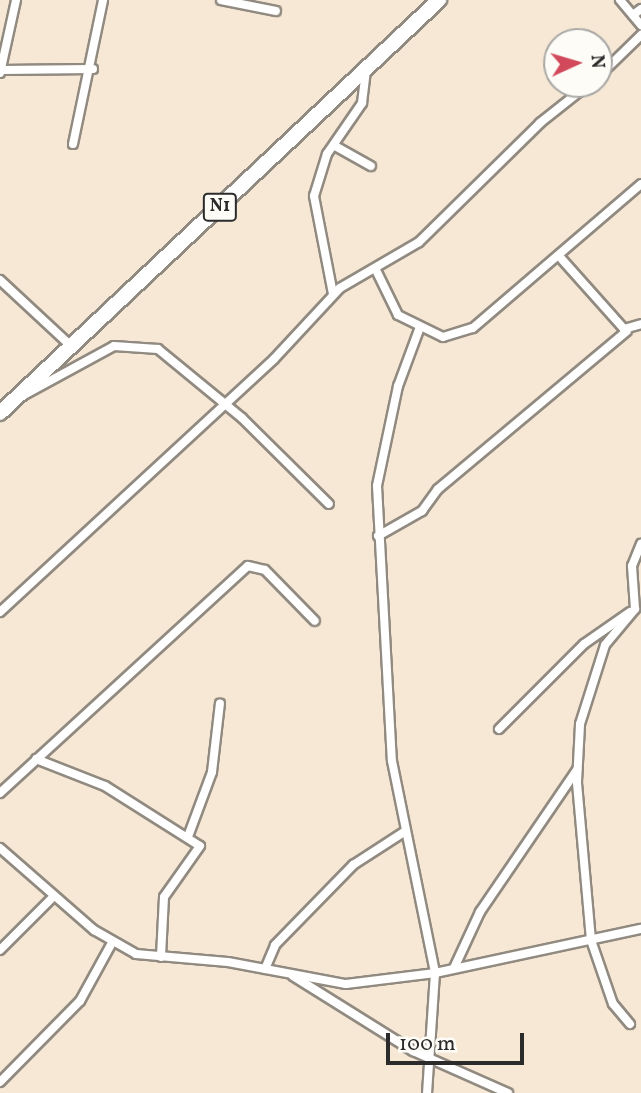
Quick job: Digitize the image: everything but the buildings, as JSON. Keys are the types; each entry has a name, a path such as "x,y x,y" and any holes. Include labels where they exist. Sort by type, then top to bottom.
{"highway":[{"name":"N1","path":"0,413 439,0"}],"street":[{"path":"16,0 0,71 93,69"},
{"path":"73,144 93,69 103,0"},
{"path":"221,0 276,11"},
{"path":"620,0 641,24"},
{"path":"633,15 641,9"},
{"path":"613,63 641,36"},
{"path":"333,294 313,208 318,177 362,103 366,69"},
{"path":"0,612 222,404 333,294 376,270 445,220 540,123 571,98"},
{"path":"335,146 371,166"},
{"path":"376,270 398,315 443,337 473,328 641,184"},
{"path":"559,256 627,331"},
{"path":"0,280 71,346"},
{"path":"378,536 422,511 438,489 627,331 641,324"},
{"path":"421,327 384,440 378,536 392,761 404,832 435,973 427,1093"},
{"path":"16,398 127,345 175,358 329,504"},
{"path":"630,1024 613,1003 591,940 578,769 580,724 605,645 635,609 632,566 641,544"},
{"path":"0,793 248,566 265,570 315,621"},
{"path":"632,566 641,575"},
{"path":"499,729 584,644 635,609"},
{"path":"189,834 212,772 220,703"},
{"path":"36,759 105,786 189,834 201,849 164,897 161,957"},
{"path":"454,968 491,895 578,769"},
{"path":"265,969 291,926 353,865 404,832"},
{"path":"0,848 53,897 135,954 265,969 346,984 435,973 641,929"},
{"path":"0,950 53,897"},
{"path":"0,1082 80,1001 113,941"},
{"path":"290,974 429,1057 508,1093"}]}
